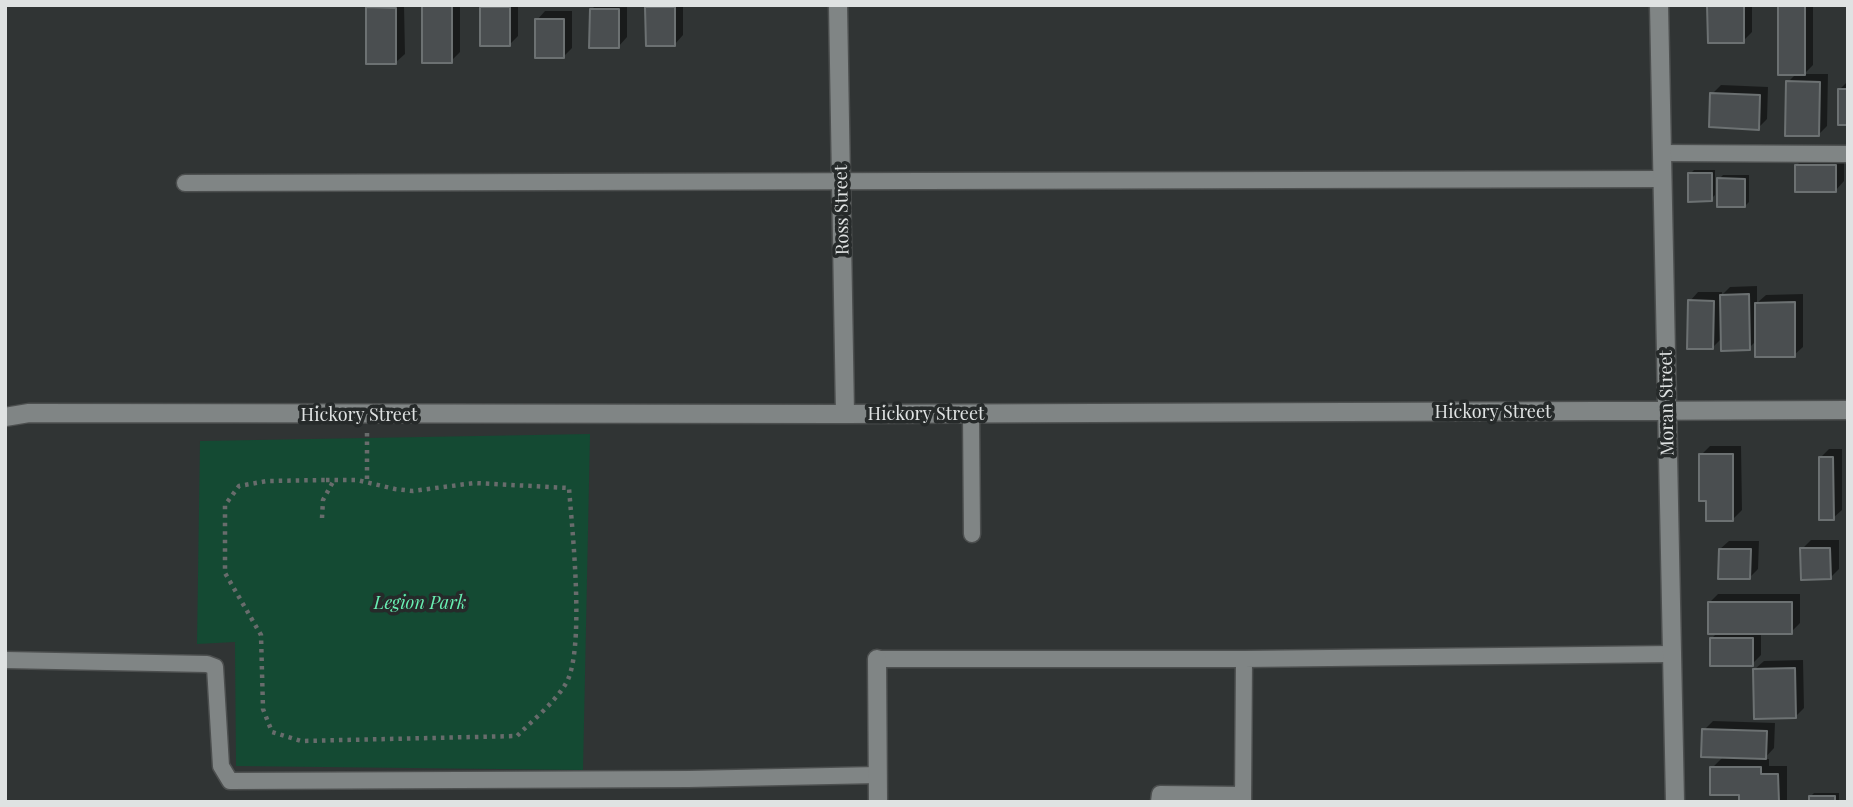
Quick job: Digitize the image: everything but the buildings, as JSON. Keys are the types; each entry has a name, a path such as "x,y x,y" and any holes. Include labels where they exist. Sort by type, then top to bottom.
{"street":[{"name":"Ross Street","path":"838,5 845,414"},
{"name":"Moran Street","path":"1659,5 1675,802"},
{"name":"Hickory Street","path":"5,417 29,413 367,415 1848,410"},
{"path":"877,659 878,802"}],"lane":[{"path":"1662,153 1848,154"},
{"path":"185,183 1663,178"},
{"path":"971,414 972,534"},
{"path":"877,659 1244,659 1672,654"},
{"path":"1160,802 1160,794 1243,798 1244,659"},
{"path":"5,660 207,664 215,667 221,766 230,781 688,779 878,775"}],"path":[{"path":"367,415 368,483"},
{"path":"321,518 323,500 334,480"},
{"path":"334,480 368,483 413,491 474,483 569,488 575,571 576,653 566,684 517,736 301,741 272,732 263,709 261,635 225,573 225,505 239,486 267,481 334,480"}],"green space":[{"name":"Legion Park","path":"590,434 583,770 236,766 235,642 197,644 200,441"}]}
